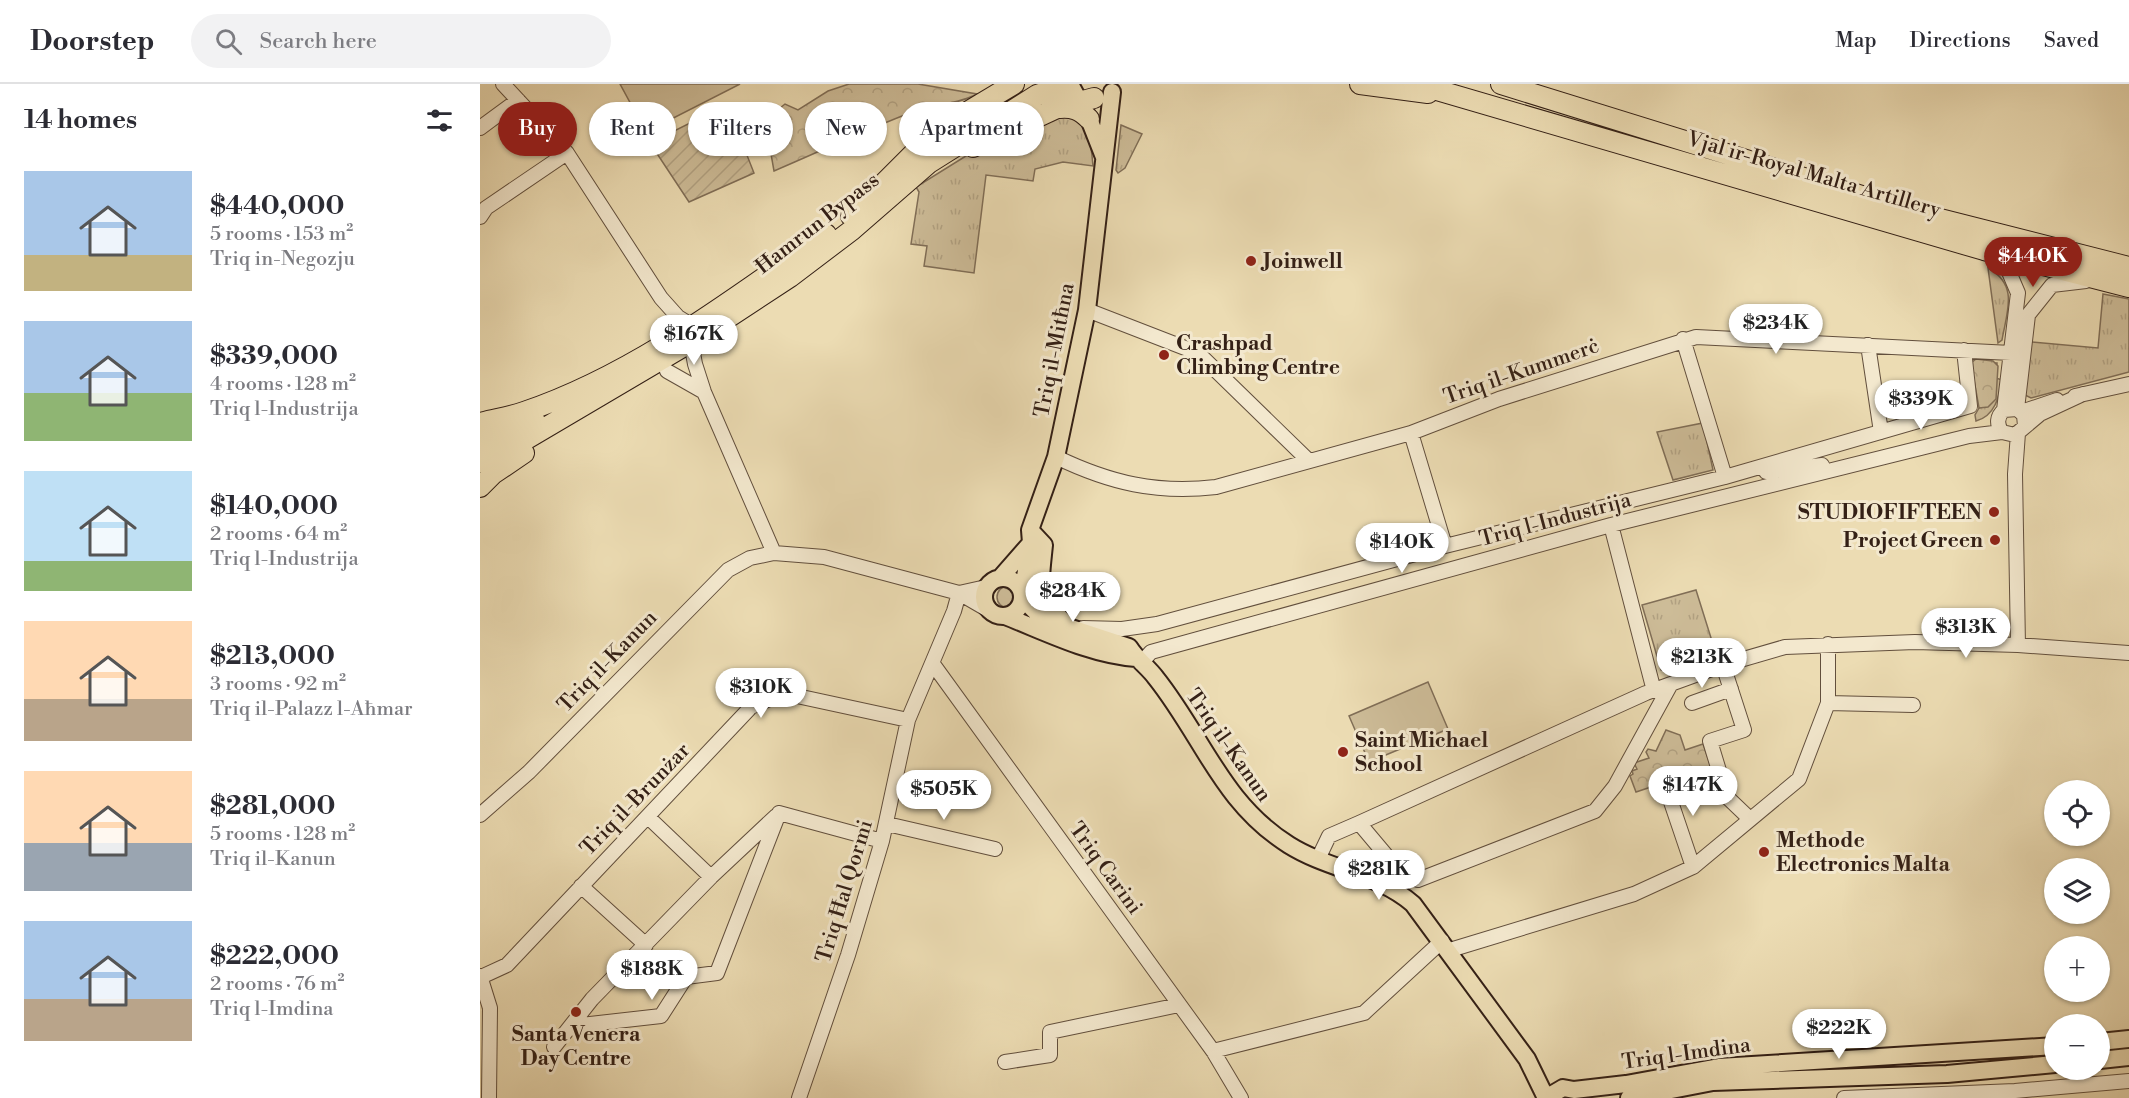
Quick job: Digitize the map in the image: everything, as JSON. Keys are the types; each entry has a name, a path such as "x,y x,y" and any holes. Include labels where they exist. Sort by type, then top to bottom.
{"highway":[{"path":"850,225 919,148 969,111 1014,84"},
{"name":"Ħamrun Bypass","path":"1013,102 1041,84"},
{"path":"1360,84 1487,103"},
{"path":"1416,84 1487,103"},
{"name":"Vjal ir-Royal Malta Artillery","path":"1501,84 1920,213 2129,267"},
{"path":"850,225 983,141 1057,108 1088,90"},
{"name":"Ħamrun Bypass","path":"1023,102 1037,95 1088,90"},
{"name":"Vjal ir-Royal Malta Artillery","path":"1487,103 1984,250 2129,287"},
{"path":"1057,108 1069,107 1080,111 1089,119"},
{"name":"Ħamrun Bypass","path":"625,383 691,334 850,225 938,156"},
{"name":"Ħamrun Bypass","path":"600,379 671,338 691,334"},
{"path":"480,413 529,405 600,371 646,354"},
{"path":"480,423 524,412 600,379"},
{"path":"480,444 562,406 600,379"},
{"path":"480,462 513,447 625,383"},
{"path":"480,487 493,474 625,383"}],"main road":[{"name":"Triq il-Mitħna","path":"1088,90 1089,119 1105,160"},
{"name":"Triq il-Mitħna","path":"1023,596 1088,310 1105,160 1088,90"},
{"name":"Triq il-Mitħna","path":"1001,577 1035,540"},
{"path":"1035,540 1040,585 1048,606 1071,627"},
{"path":"1001,577 1011,578 1018,584 1023,596 1019,608 998,613 985,602 986,587 1001,577"},
{"name":"Triq il-Kanun","path":"1023,596 1037,614 1129,647 1138,660 1156,677 1214,768 1252,818 1290,846 1396,889 1413,904 1527,1059 1546,1098"},
{"name":"Triq il-Kanun","path":"998,613 1078,644 1119,657 1138,660"},
{"path":"2110,1041 2129,1039"},
{"name":"Triq l-Imdina","path":"1573,1092 1719,1067 2044,1047"},
{"path":"2110,1059 2129,1057"},
{"name":"Triq il-Kanun","path":"1527,1059 1573,1092"},
{"name":"Triq l-Imdina","path":"1629,1098 1713,1082 1947,1074 2044,1065"},
{"path":"1546,1098 1573,1092"}],"street":[{"path":"503,84 521,102"},
{"path":"480,128 518,99"},
{"path":"480,217 486,208 563,156"},
{"path":"569,156 661,298 691,334 695,364 704,392 774,553"},
{"path":"1984,250 2001,260 2018,293 2011,353 2010,412"},
{"path":"2013,431 1998,425 2010,412 2028,315 2052,285 2063,282 2100,280"},
{"path":"661,298 670,320 671,338"},
{"path":"1088,310 1198,353 1309,461"},
{"name":"Triq il-Kummerċ","path":"1056,458 1146,489 1183,491 1216,487 1411,433 1499,399 1683,339 1711,336 2011,353"},
{"path":"1683,339 1725,477"},
{"path":"1868,345 1881,432"},
{"name":"Triq l-Industrija","path":"1071,627 1122,629 1157,624 1445,546 1725,477 1970,406 1964,350"},
{"path":"667,371 704,392"},
{"path":"2013,431 2040,414 2083,394 2129,384"},
{"name":"Triq l-Industrija","path":"1969,436 2010,412 2083,394"},
{"path":"2010,412 2025,418 2013,431 2018,645"},
{"name":"Triq l-Industrija","path":"1138,660 1151,652 1611,525 1969,436 2013,431"},
{"path":"1411,433 1445,546"},
{"name":"Triq l-Industrija","path":"1725,477 1881,458"},
{"path":"1611,525 1654,691"},
{"name":"Triq il-Kanun","path":"480,815 529,772 728,570 750,558 774,553 824,557 959,594 998,613"},
{"name":"Triq il-Kanun","path":"959,594 986,587"},
{"name":"Triq Ħal Qormi","path":"799,1098 848,955 887,824 908,720 933,664 959,594"},
{"path":"1318,859 1329,836 1654,691 1723,664 1785,647 1915,642 2018,645 2129,653"},
{"path":"1213,1051 1364,1013 1446,946 1634,894 1693,867 1799,779 1828,703 1828,644"},
{"name":"Triq Carini","path":"933,664 1213,1051 1241,1098"},
{"path":"1723,664 1744,730 1710,741 1727,797 1750,819"},
{"path":"1359,823 1396,867 1418,880 1595,811 1615,786 1671,684"},
{"path":"1692,703 1731,689"},
{"name":"Triq il-Brunżar","path":"480,977 507,965 751,706 783,693 908,720"},
{"path":"1828,703 1912,705"},
{"path":"1693,867 1670,800 1723,783"},
{"path":"780,813 882,841"},
{"path":"554,1047 592,999 711,877 780,813"},
{"path":"572,1026 661,1016 686,977 717,973 780,813"},
{"path":"648,817 711,877"},
{"path":"887,824 995,849"},
{"path":"581,886 646,945"},
{"path":"480,977 485,1008 489,1098"},
{"path":"1005,1062 1050,1055 1050,1032 1179,1005"},
{"path":"1844,1098 1893,1097 2129,1081"},
{"path":"2106,1098 2112,1083"}],"green space":[{"path":"620,84 740,84 705,102 688,102 688,111 676,117 676,102 630,102"},
{"path":"849,84 918,84 977,94 954,102 899,102 899,118 887,123 887,102 811,102 828,91"},
{"path":"805,106 805,156 809,156 774,171 771,156 793,156 793,108 798,110"},
{"path":"1067,113 1075,118 1088,135 1093,166 1063,162 1035,169 1033,181 986,175 974,273 924,266 927,246 911,244 919,192 916,187 966,156 1044,156 1044,121"},
{"path":"688,124 688,156 747,156 754,173 689,202 659,156 676,156 676,130"},
{"path":"1121,125 1142,134 1125,168 1118,173 1116,170"},
{"path":"1988,268 2004,282 2009,300 2002,340 1998,343"},
{"path":"2103,294 2129,299 2129,372 2031,398 2025,395 2031,342 2098,348"},
{"path":"1976,359 1993,361 1998,366 1996,399 1988,407 1979,408 1971,363"},
{"path":"1993,363 1997,363 1996,378 2002,380 1999,393 1988,415 1976,421 1975,415 1979,408 1989,404"},
{"path":"1703,423 1713,470 1673,480 1657,432"},
{"path":"1008,586 1016,589 1019,597 1016,605 1008,608 1000,605 997,597 1000,589"},
{"path":"1696,590 1717,657 1672,673 1661,670 1642,605"},
{"path":"1428,682 1448,729 1369,762 1349,716"},
{"path":"1666,730 1680,735 1685,750 1703,744 1711,767 1636,792 1630,776 1633,774 1632,771 1637,769 1634,763 1649,758 1646,752 1648,749 1656,751"}],"place":[{"name":"Joinwell","path":"1251,261"},
{"name":"Crashpad Climbing Centre","path":"1164,355"},
{"name":"STUDIOFIFTEEN","path":"1994,512"},
{"name":"Project Green","path":"1995,540"},
{"name":"Saint Michael School","path":"1343,752"},
{"name":"Methode Electronics Malta","path":"1764,852"},
{"name":"Santa Venera Day Centre","path":"576,1012"}]}
